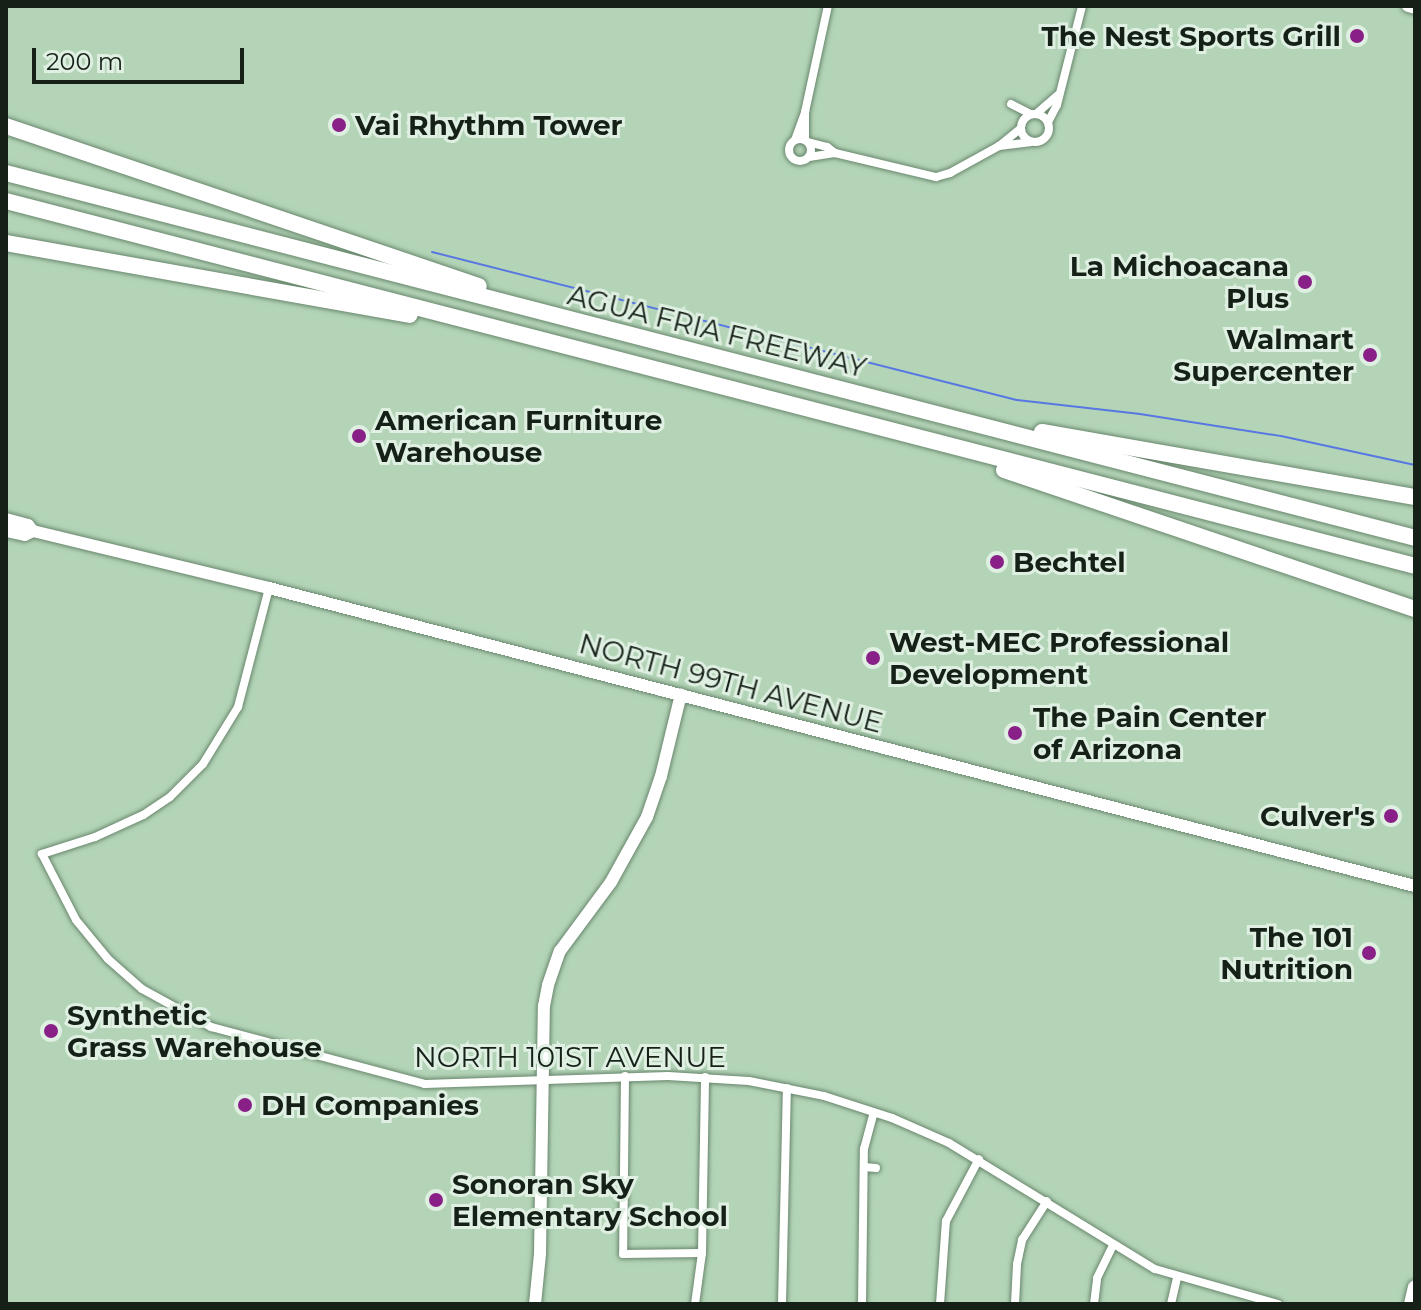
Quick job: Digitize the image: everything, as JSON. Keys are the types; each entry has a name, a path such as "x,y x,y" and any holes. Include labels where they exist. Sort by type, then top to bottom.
{"highway":[{"path":"6,126 414,263 563,318"},
{"name":"AGUA FRIA FREEWAY","path":"6,173 1415,538"},
{"name":"AGUA FRIA FREEWAY","path":"6,201 1415,566"},
{"path":"6,243 558,344"},
{"path":"901,405 1415,497"},
{"path":"894,430 952,454 1415,609"}],"main road":[{"path":"1408,6 1415,8"},
{"name":"NORTH 99TH AVENUE","path":"6,519 28,525 33,531 269,588 1415,886"},
{"name":"NORTH 99TH AVENUE","path":"6,531 25,535 33,531"},
{"path":"535,1304 540,1254 544,1006 555,963 616,874 647,817 661,776 681,694"},
{"path":"1411,1304 1415,1287"}],"street":[{"path":"828,6 805,112 789,148 791,157 800,162 809,157 835,153 936,177 950,173 999,146 1058,95"},
{"path":"999,146 1040,141 1047,135 1048,122 1082,6"},
{"path":"1031,142 1024,138 1011,104 1048,122"},
{"path":"805,112 806,141 812,151 809,157"},
{"path":"795,140 827,147 835,153"},
{"name":"NORTH 101ST AVENUE","path":"269,588 238,707 203,764 170,797 143,815 95,837 42,854 65,903 108,959 142,989 187,1017 250,1039 412,1082 437,1085 625,1076 705,1077 787,1088 874,1112 930,1134 979,1159 1113,1245 1177,1277 1278,1304"},
{"path":"625,1076 623,1254 702,1253"},
{"path":"695,1304 702,1253 705,1077"},
{"path":"782,1304 787,1088"},
{"path":"862,1304 864,1167 866,1142 874,1112"},
{"path":"940,1304 946,1221 979,1159"},
{"path":"864,1167 876,1168"},
{"path":"1015,1304 1019,1249 1047,1201"},
{"path":"1094,1304 1097,1278 1113,1245"},
{"path":"1171,1304 1177,1277"}],"waterway":[{"path":"432,252 1017,400 1140,414 1281,436 1415,465"}],"place":[{"name":"The Nest Sports Grill","path":"1357,36"},
{"name":"Vai Rhythm Tower","path":"339,125"},
{"name":"La Michoacana Plus","path":"1305,282"},
{"name":"Walmart Supercenter","path":"1370,355"},
{"name":"American Furniture Warehouse","path":"359,436"},
{"name":"Bechtel","path":"997,562"},
{"name":"West-MEC Professional Development","path":"873,658"},
{"name":"The Pain Center of Arizona","path":"1015,733"},
{"name":"Culver's","path":"1391,816"},
{"name":"The 101 Nutrition","path":"1369,953"},
{"name":"Synthetic Grass Warehouse","path":"51,1031"},
{"name":"DH Companies","path":"245,1105"},
{"name":"Sonoran Sky Elementary School","path":"436,1200"}]}
